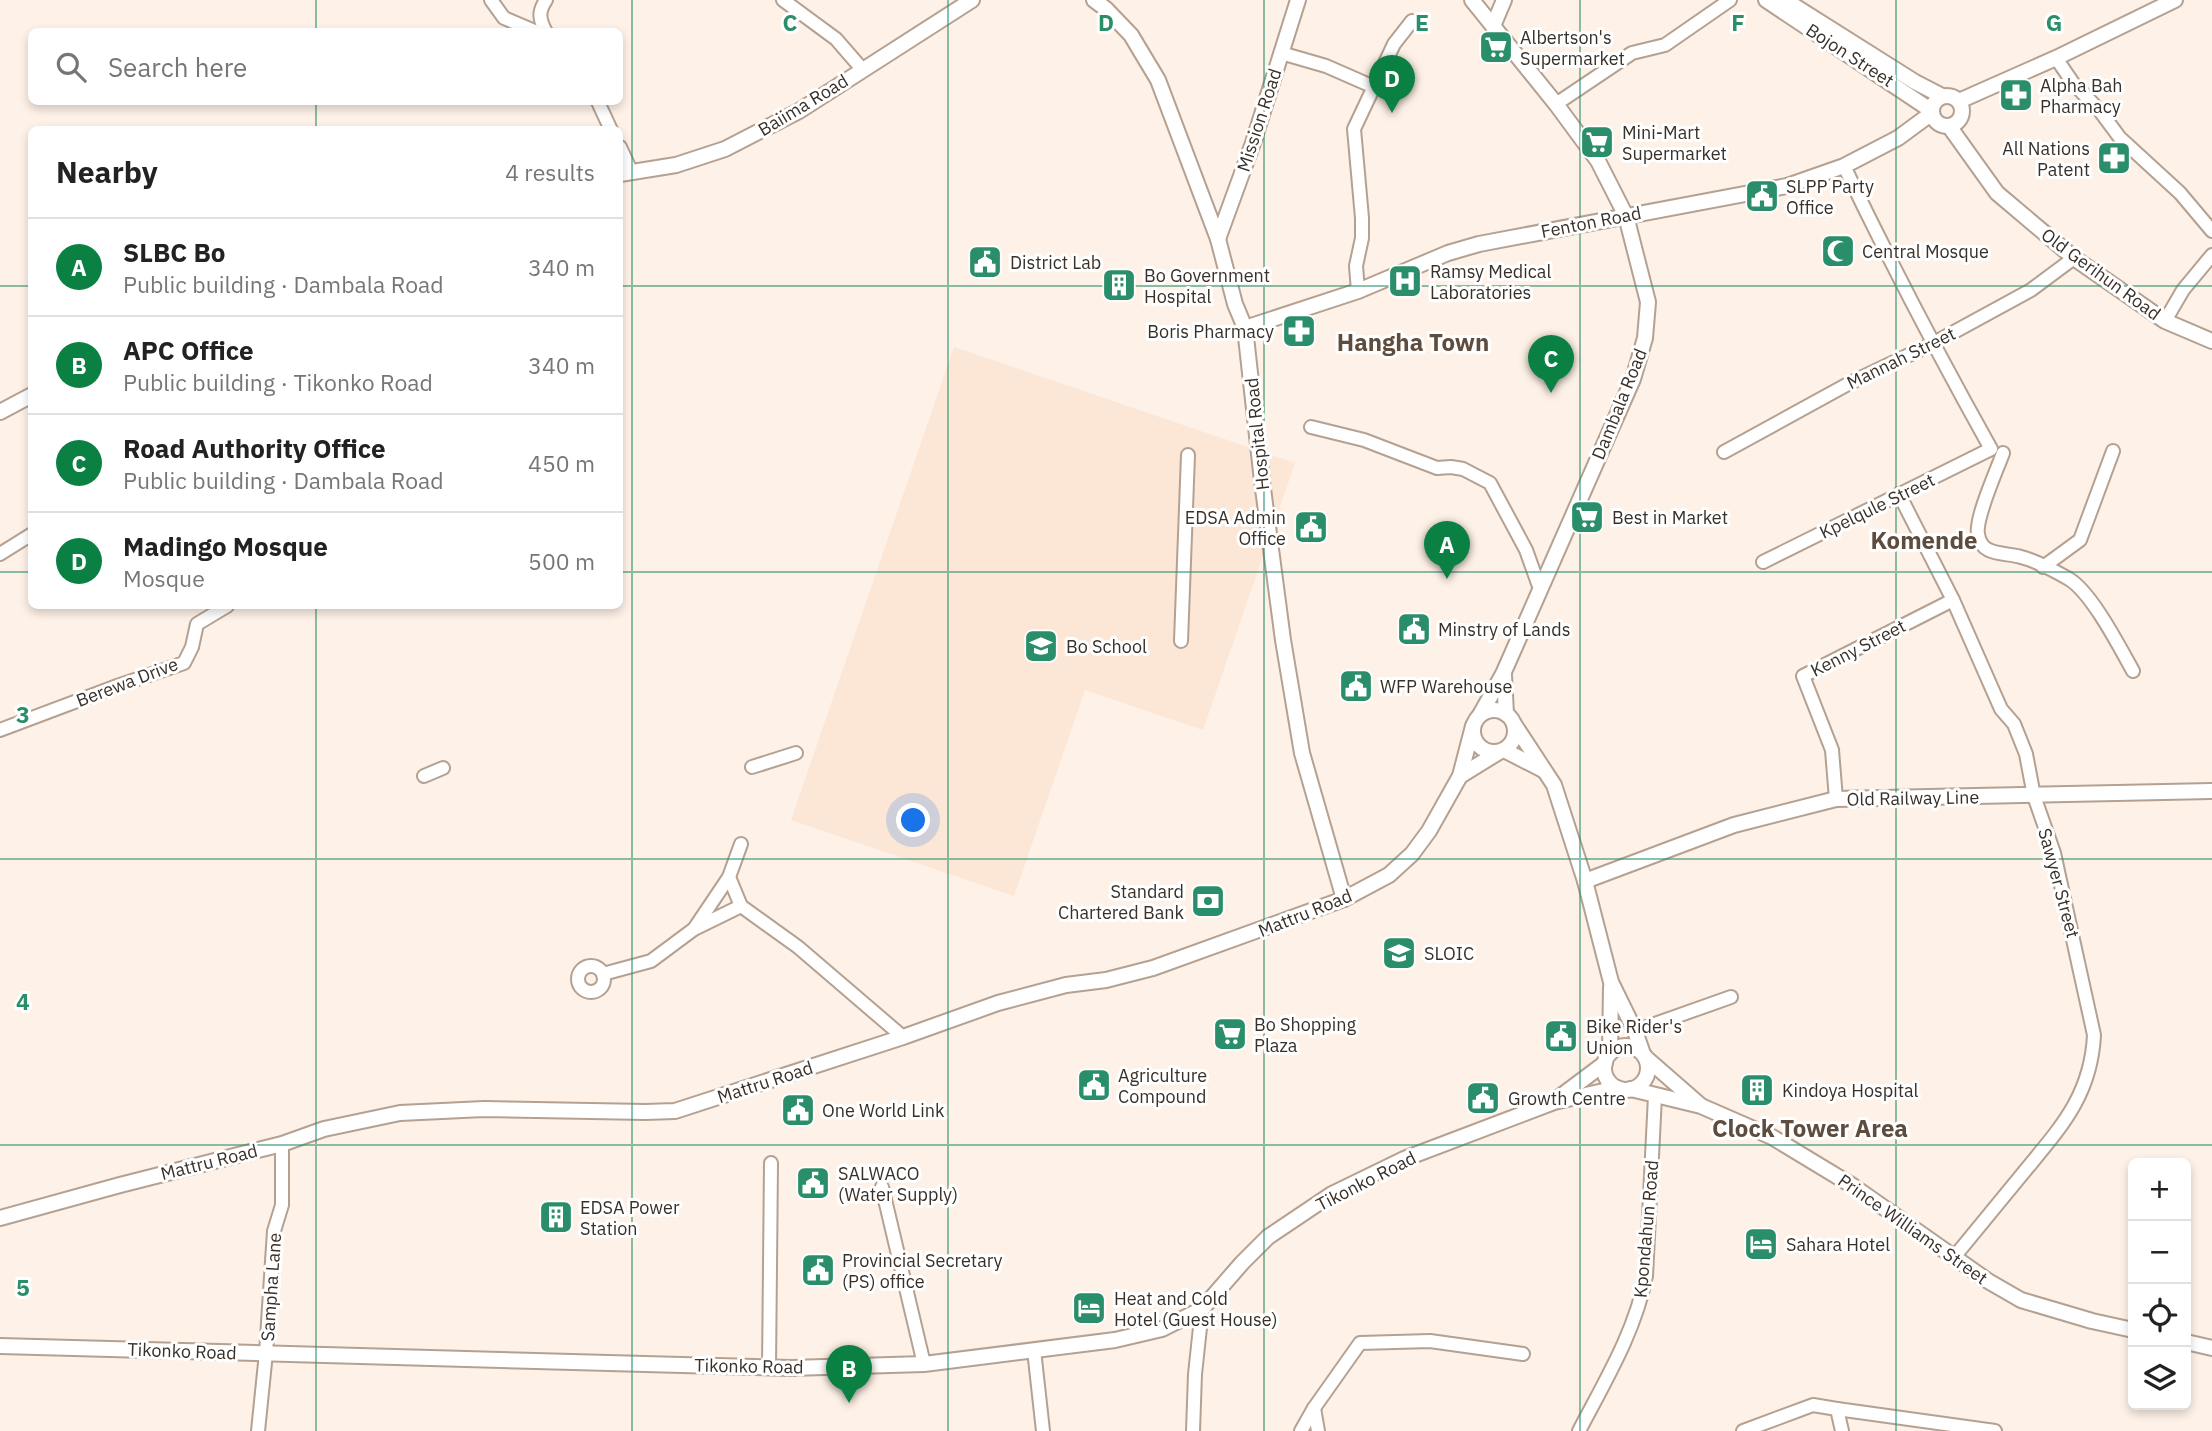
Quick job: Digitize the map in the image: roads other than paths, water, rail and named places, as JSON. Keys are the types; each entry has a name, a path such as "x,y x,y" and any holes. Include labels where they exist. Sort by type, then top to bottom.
{"street":[{"path":"491,0 504,18 528,28"},
{"path":"544,28 540,22 540,10 546,0"},
{"path":"783,0 836,39 862,69"},
{"name":"Baiima Road","path":"625,173 676,165 725,149 799,111 972,0"},
{"name":"Hospital Road","path":"1094,0 1131,35 1158,80 1218,239 1235,304 1245,328 1283,640 1302,753 1344,899"},
{"name":"Mission Road","path":"1218,239 1253,144 1298,0"},
{"name":"Dambala Road","path":"1472,0 1598,161 1626,216 1648,302 1645,338 1633,379 1503,674 1477,721"},
{"path":"1493,26 1504,0"},
{"path":"1556,104 1632,53 1665,45 1730,0"},
{"name":"Bojon Street","path":"1766,0 1932,112"},
{"name":"Bojon Street","path":"1785,0 1942,96"},
{"path":"1959,101 2056,58 2175,0"},
{"path":"1358,291 1356,266 1362,238 1362,218 1354,129 1394,44 1412,21"},
{"path":"1281,53 1326,66 1374,87"},
{"path":"2056,58 2073,83 2100,111 2120,138 2180,194 2212,231"},
{"path":"1942,96 1953,96 1963,108 1957,123 1950,126 1939,124 1932,112 1934,103 1942,96"},
{"path":"599,105 609,126"},
{"name":"Fenton Road","path":"1245,328 1358,291 1448,253 1469,247 1787,186 1844,166 1898,138 1932,112"},
{"name":"Old Gerihun Road","path":"1950,126 1997,193 2074,258 2165,321 2212,341"},
{"path":"1844,166 1932,344 1997,451 1978,524 1978,536 1985,547 1997,555 2020,556 2073,581 2105,620 2133,671"},
{"path":"2165,321 2183,290 2212,255"},
{"name":"Mannah Street","path":"1724,452 1848,384 1932,344 2031,290 2074,258"},
{"path":"0,412 28,397"},
{"path":"1311,427 1364,440 1437,468 1463,469 1490,483 1526,550 1540,589"},
{"name":"Kpelqule Street","path":"1763,562 1899,494 1997,451"},
{"path":"2043,566 2080,540 2113,451"},
{"path":"1181,641 1188,456"},
{"name":"Sawyer Street","path":"1899,494 1953,600 2001,709 2014,724 2026,754 2034,796 2054,853 2094,1035 2093,1052 2084,1087 2068,1118 1955,1256"},
{"path":"0,555 28,537"},
{"name":"Kenny Street","path":"1836,799 1832,750 1803,676 1953,600"},
{"name":"Berewa Drive","path":"0,730 184,663 192,648 197,624 222,609"},
{"name":"Dambala Road","path":"1503,674 1510,719"},
{"path":"1548,773 1501,751 1491,752 1479,746 1473,733 1477,721 1493,710 1510,719 1548,773 1585,881 1611,982 1635,1031 1648,1067 1646,1078 1641,1084 1553,1102"},
{"path":"1501,751 1514,739 1510,719"},
{"name":"Mattru Road","path":"0,1218 282,1144 324,1129 400,1113 484,1109 675,1111 1010,1000 1066,985 1106,980 1153,968 1344,899 1401,866 1429,831 1460,776 1477,721"},
{"name":"Mattru Road","path":"1460,776 1501,751"},
{"path":"752,767 796,753"},
{"path":"424,776 443,768"},
{"name":"Old Railway Line","path":"1585,881 1734,825 1836,799 2212,791"},
{"path":"694,929 729,877 741,844"},
{"path":"729,877 741,906 798,947 903,1037"},
{"path":"603,974 651,961 694,929 741,906"},
{"path":"1611,982 1605,1075 1624,1088 1701,1106"},
{"path":"1635,1031 1731,997"},
{"path":"1553,1102 1615,1049 1626,1046 1634,1047 1701,1106"},
{"name":"Kpondahun Road","path":"1578,1431 1629,1334 1640,1304 1646,1276 1655,1096"},
{"name":"Tikonko Road","path":"0,1346 769,1368 924,1364 1115,1340 1162,1329 1202,1309 1268,1237 1332,1194 1404,1159 1553,1102"},
{"name":"Prince Williams Street","path":"1701,1106 1772,1137 1853,1186 1988,1281 2021,1300 2128,1329"},
{"name":"Sampha Lane","path":"257,1431 266,1353 274,1231 282,1205 282,1144"},
{"path":"769,1368 771,1163"},
{"path":"882,1187 924,1364"},
{"path":"1193,1431 1195,1374 1202,1309"},
{"path":"1301,1431 1360,1343 1430,1341 1522,1354"},
{"path":"2191,1343 2212,1348"},
{"path":"1034,1350 1043,1431"},
{"path":"1743,1431 1813,1405 1995,1431"},
{"path":"1314,1408 1318,1431"},
{"path":"1837,1409 1842,1431"}],"place":[{"name":"Albertson's Supermarket","path":"1496,47"},
{"name":"Alpha Bah Pharmacy","path":"2016,95"},
{"name":"Madingo Mosque","path":"1392,113"},
{"name":"Mini-Mart Supermarket","path":"1597,142"},
{"name":"All Nations Patent","path":"2114,158"},
{"name":"SLPP Party Office","path":"1762,196"},
{"name":"Central Mosque","path":"1838,251"},
{"name":"District Lab","path":"985,262"},
{"name":"Ramsy Medical Laboratories","path":"1405,281"},
{"name":"Bo Government Hospital","path":"1119,285"},
{"name":"Boris Pharmacy","path":"1299,331"},
{"name":"Road Authority Office","path":"1551,393"},
{"name":"Best in Market","path":"1587,517"},
{"name":"EDSA Admin Office","path":"1311,527"},
{"name":"SLBC Bo","path":"1447,579"},
{"name":"Minstry of Lands","path":"1414,629"},
{"name":"Bo School","path":"1041,646"},
{"name":"WFP Warehouse","path":"1356,686"},
{"name":"Standard Chartered Bank","path":"1208,901"},
{"name":"SLOIC","path":"1399,953"},
{"name":"Bo Shopping Plaza","path":"1230,1034"},
{"name":"Bike Rider's Union","path":"1561,1036"},
{"name":"Agriculture Compound","path":"1094,1085"},
{"name":"Kindoya Hospital","path":"1757,1090"},
{"name":"Growth Centre","path":"1483,1098"},
{"name":"One World Link","path":"798,1110"},
{"name":"SALWACO (Water Supply)","path":"813,1183"},
{"name":"EDSA Power Station","path":"556,1217"},
{"name":"Sahara Hotel","path":"1761,1244"},
{"name":"Provincial Secretary (PS) office","path":"818,1270"},
{"name":"Heat and Cold Hotel (Guest House)","path":"1089,1308"},
{"name":"APC Office","path":"849,1403"}],"district":[{"name":"Hangha Town","path":"1413,342"},
{"name":"Komende","path":"1924,540"},
{"name":"Clock Tower Area","path":"1810,1128"}]}
